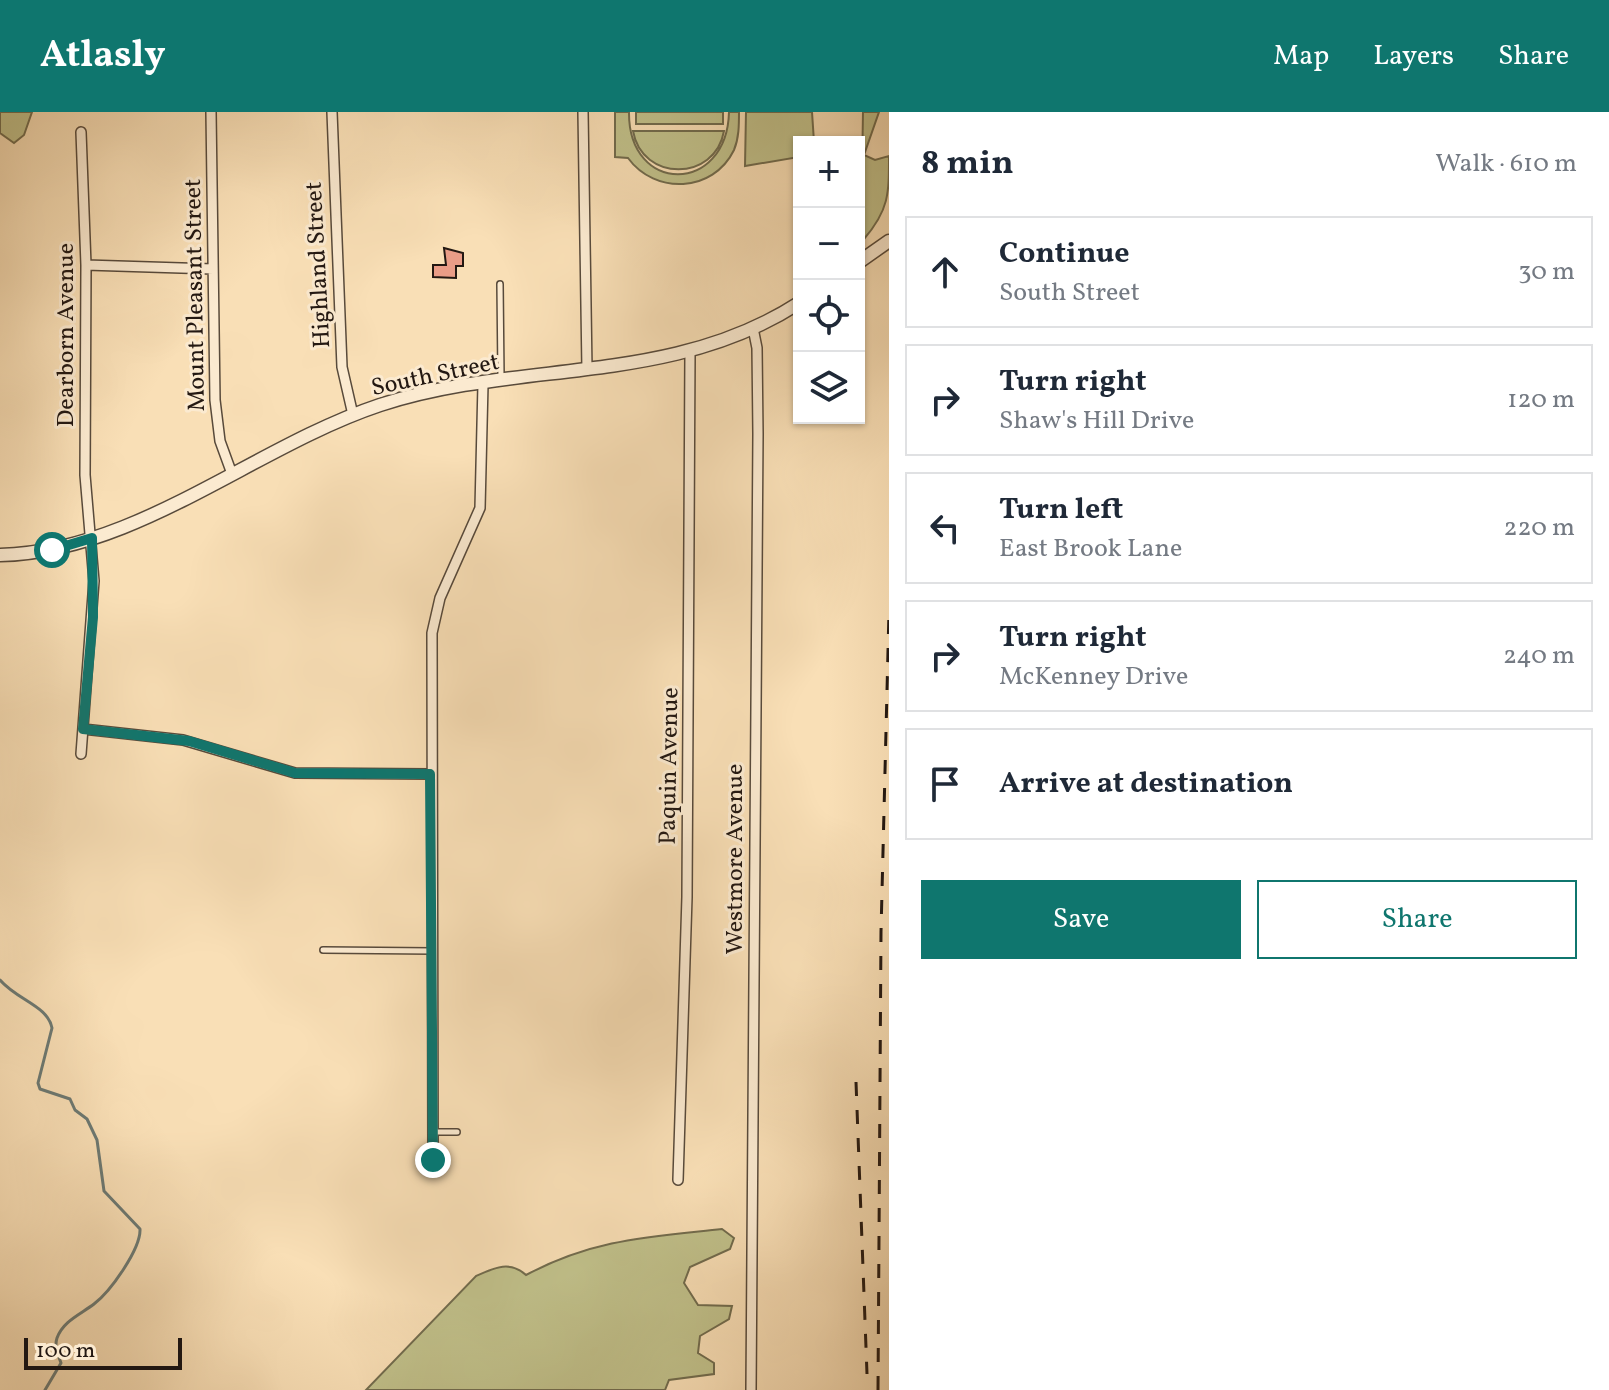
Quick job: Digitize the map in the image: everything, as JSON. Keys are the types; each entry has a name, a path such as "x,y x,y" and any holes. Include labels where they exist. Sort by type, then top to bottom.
{"street":[{"name":"Mount Pleasant Street","path":"211,112 217,419 232,474"},
{"name":"Highland Street","path":"332,112 342,367 353,415"},
{"path":"583,112 587,370"},
{"name":"Dearborn Avenue","path":"81,132 86,265 85,475 92,538 93,617 81,754"},
{"path":"865,258 889,241"},
{"path":"86,265 213,269"},
{"name":"South Street","path":"0,555 52,550 92,538 353,415 420,394 690,352 753,328 793,306"},
{"name":"Westmore Avenue","path":"751,1390 758,434 757,348 753,328"},
{"name":"Paquin Avenue","path":"682,1176 690,352"},
{"path":"433,1160 432,633 440,598 480,508 483,384"},
{"path":"83,729 189,741 295,773 430,774"}],"lane":[{"path":"500,284 502,382"},
{"path":"323,950 433,951"},
{"path":"433,1132 457,1132"}],"green space":[{"path":"0,112 32,112 24,135 14,143 0,133"},
{"path":"615,112 629,112 633,139 644,159 660,170 678,174 696,170 712,159 724,139 729,112 739,112 737,141 725,164 712,175 683,184 668,183 639,170 628,158 615,157"},
{"path":"636,112 723,112 723,124 636,124"},
{"path":"746,112 812,112 814,136 793,136 793,158 745,166"},
{"path":"863,112 879,112 865,152"},
{"path":"633,131 724,131 718,148 707,160 694,167 678,169 663,167 650,160 639,148"},
{"path":"865,155 875,160 889,156 886,201 865,238"},
{"path":"722,1229 734,1238 730,1249 690,1267 684,1283 698,1305 732,1306 729,1319 700,1336 698,1353 714,1363 714,1374 669,1380 665,1390 366,1390 476,1276 508,1267 526,1275 598,1247"}],"building":[{"path":"444,248 463,253 463,266 456,266 456,278 433,277 433,265 446,265"}],"waterway":[{"path":"0,980 49,1020 52,1028 38,1083 40,1089 70,1099 75,1110 87,1119 97,1140 104,1191 140,1229 130,1258 116,1280 101,1298 68,1322 60,1332 56,1344 61,1363 45,1390"}],"railway":[{"path":"878,1390 881,932 889,611"},
{"path":"856,1082 867,1374"}],"route":[{"path":"52,550 92,538 93,617 83,729 189,741 280,771 295,773 430,774 433,1160"}]}
